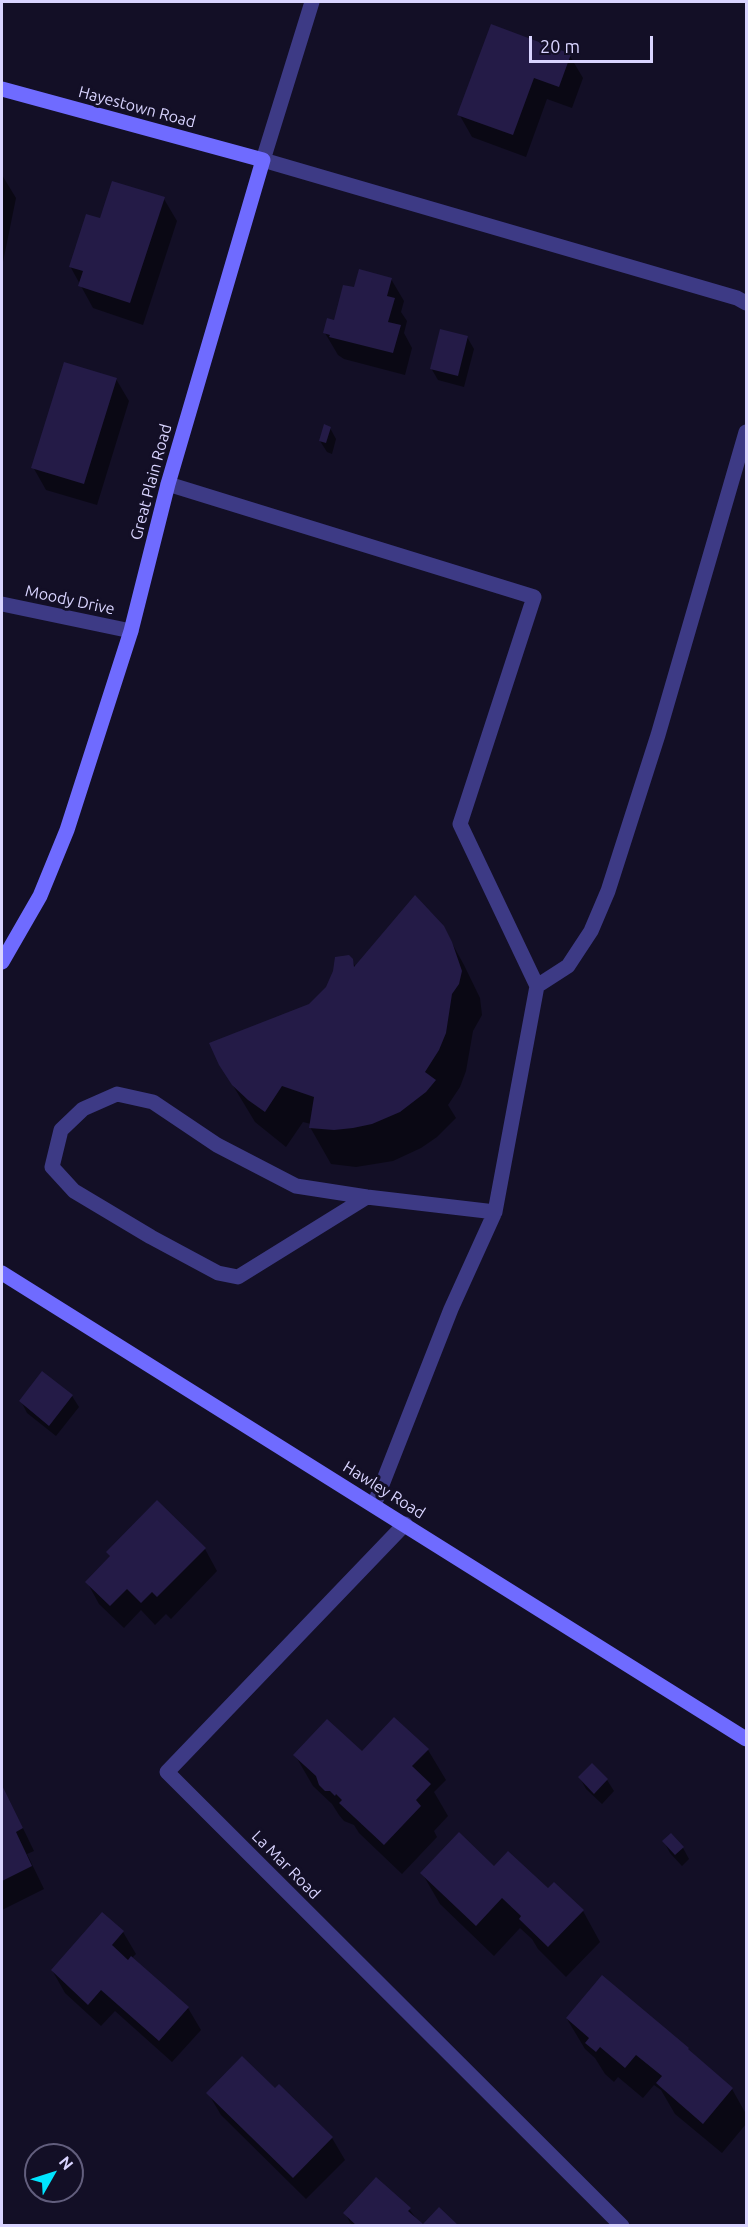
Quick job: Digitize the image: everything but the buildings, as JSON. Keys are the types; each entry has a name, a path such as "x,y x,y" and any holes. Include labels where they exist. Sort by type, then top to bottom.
{"street":[{"name":"Great Plain Road","path":"2,960 39,896 67,830 131,631 168,484 312,2"},
{"name":"Hayestown Road","path":"2,89 263,160"},
{"path":"263,160 737,298 747,303"},
{"path":"537,986 568,966 591,931 608,891 658,735 747,432"},
{"path":"168,484 534,597 460,824 537,986 495,1212 451,1308 374,1505"},
{"name":"Moody Drive","path":"2,604 131,631"},
{"path":"367,1197 238,1277 218,1273 93,1203 74,1191 52,1167 61,1130 83,1109 117,1094 153,1102 217,1145 296,1186 495,1212"},
{"name":"Hawley Road","path":"2,1273 747,1739"},
{"name":"La Mar Road","path":"405,1524 167,1772 622,2226"}]}
